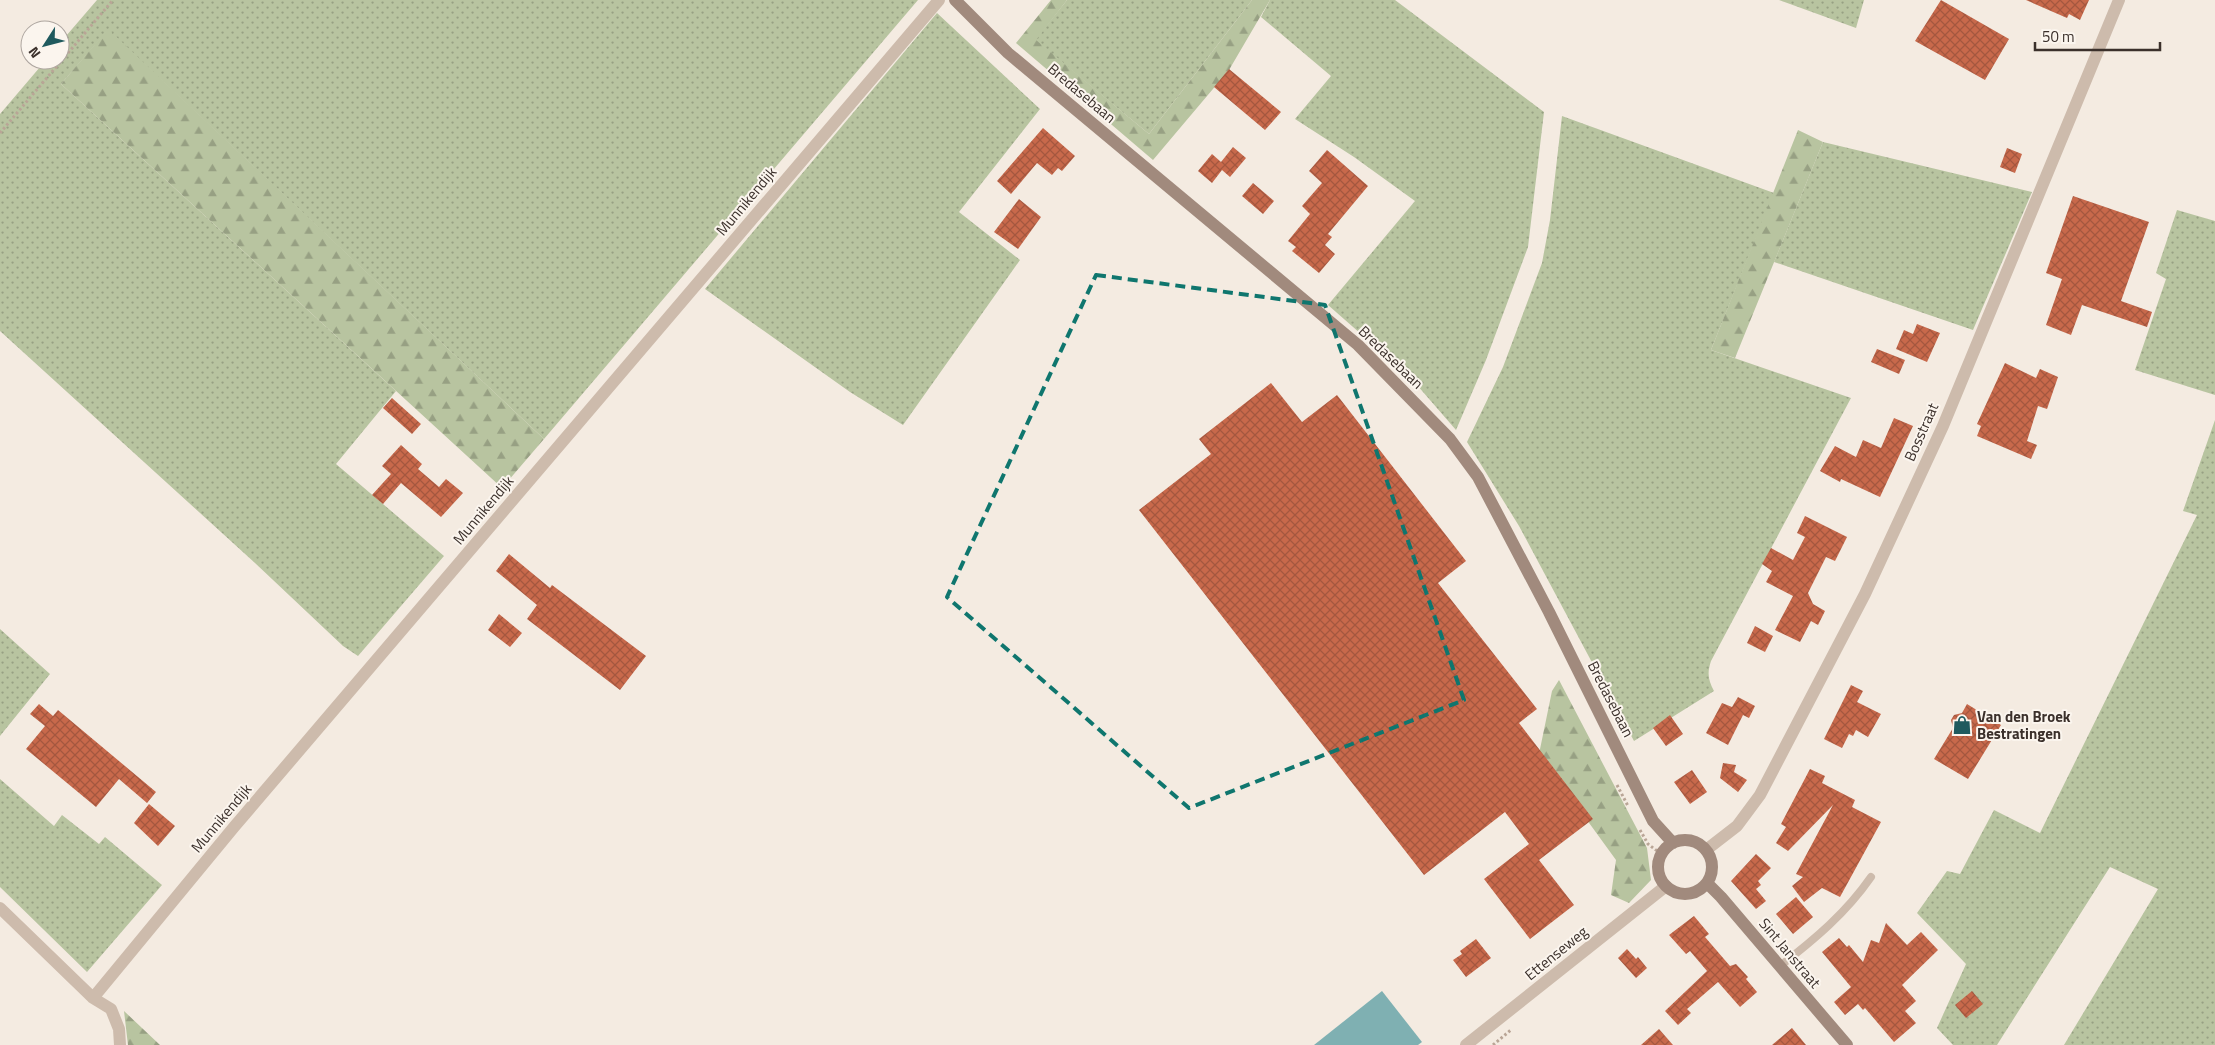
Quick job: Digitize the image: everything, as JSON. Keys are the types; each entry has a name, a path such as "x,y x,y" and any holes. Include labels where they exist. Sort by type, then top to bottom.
{"street":[{"name":"Munnikendijk","path":"93,998 234,828 939,0"},
{"name":"Bredasebaan","path":"955,0 1008,53 1358,345 1450,439 1478,477 1567,647 1653,821 1672,843"},
{"name":"Bosstraat","path":"1706,850 1737,826 1760,795 1865,594 1943,426 2119,0"},
{"path":"1684,840 1696,842 1706,850 1711,860 1712,872 1707,883 1699,890 1688,894 1677,893 1666,886 1660,876 1658,865 1661,854 1672,843 1684,840"},
{"name":"Sint Janstraat","path":"1707,883 1722,897 1847,1045"},
{"name":"Ettenseweg","path":"1466,1045 1666,886"},
{"path":"0,908 93,998 111,1009 119,1029 120,1045"}],"lane":[{"path":"1780,966 1840,916 1855,900 1871,876"}],"path":[{"path":"0,133 113,0"},
{"path":"1493,1045 1508,1032"}],"highlighted area":[{"path":"1096,275 1325,305 1464,700 1189,808 947,597"}],"green space":[{"path":"97,0 918,0 544,439 108,30 61,84 396,391 336,464 444,556 358,656 343,646 255,563 0,331 0,114 37,70 70,70 70,31"},
{"path":"1051,0 1067,0 1036,40 1149,134 1252,0 1270,0 1229,70 1153,160 1016,43"},
{"path":"1067,0 1252,0 1149,134 1035,40"},
{"path":"1270,0 1395,0 1544,112 1528,247 1486,360 1456,430 1410,377 1328,305 1415,201 1354,157 1295,119 1331,76 1261,17"},
{"path":"1779,0 1864,0 1856,28"},
{"path":"937,13 1040,109 959,212 1020,260 903,425 850,392 705,289"},
{"path":"108,29 544,439 502,488 61,84"},
{"path":"1562,116 1774,193 1711,350 1851,398 1711,661 1709,676 1714,691 1634,741 1519,526 1467,442 1503,367 1542,263 1550,220"},
{"path":"1798,130 1823,142 1735,358 1711,350"},
{"path":"1823,142 2032,192 1973,330 1774,262"},
{"path":"2177,210 2215,221 2215,395 2135,370 2166,279 2156,273"},
{"path":"2215,420 2215,1045 2064,1045 2158,889 2110,867 1997,1045 1953,1045 1937,1028 1966,964 1917,913 1947,871 1960,874 1994,810 2040,833 2197,515 2183,511"},
{"path":"0,629 50,674 0,736"},
{"path":"1559,680 1647,848 1651,880 1629,903 1611,895 1616,860 1539,754 1552,691"},
{"path":"0,779 54,826 62,815 99,844 105,837 162,885 87,972 0,887"},
{"path":"124,1011 160,1045 128,1045"}],"water":[{"path":"1382,991 1422,1042 1418,1045 1314,1045"}],"building":[{"path":"1941,0 2009,39 1985,80 1915,41"},
{"path":"2026,0 2089,0 2080,20 2069,14 2067,18"},
{"path":"1229,69 1281,112 1265,130 1214,87"},
{"path":"1043,128 1075,156 1062,171 1058,168 1052,175 1037,163 1011,194 997,181"},
{"path":"1233,147 1246,158 1230,177 1222,170 1212,183 1198,171 1212,154 1221,162"},
{"path":"2007,148 2022,154 2015,173 2000,167"},
{"path":"1327,150 1368,186 1328,234 1332,237 1325,245 1335,254 1319,273 1292,251 1296,247 1288,241 1310,214 1302,206 1322,183 1309,171"},
{"path":"1253,183 1274,201 1263,214 1242,196"},
{"path":"2073,196 2149,222 2121,301 2152,312 2147,327 2082,305 2071,335 2046,325 2062,279 2046,273"},
{"path":"1019,199 1041,217 1018,249 994,232"},
{"path":"1917,324 1940,333 1927,362 1896,349 1904,330 1913,334"},
{"path":"1877,349 1905,360 1899,374 1871,362"},
{"path":"2005,363 2036,378 2040,369 2058,377 2047,409 2038,406 2027,441 2037,445 2031,459 1977,436 1981,426 1977,424"},
{"path":"1271,383 1302,422 1337,395 1466,561 1438,583 1537,709 1519,723 1593,819 1539,860 1574,905 1530,939 1484,879 1529,844 1505,812 1424,875 1139,510 1211,454 1199,439"},
{"path":"392,398 421,424 412,434 383,408"},
{"path":"1894,418 1913,426 1880,497 1841,479 1840,482 1820,471 1835,446 1856,457 1863,440 1881,448"},
{"path":"401,445 422,464 418,469 439,487 446,479 463,493 441,517 401,483 383,504 372,495 391,474 382,466"},
{"path":"1805,516 1847,537 1835,561 1826,557 1808,593 1813,604 1825,611 1818,625 1811,621 1800,642 1775,630 1793,596 1766,582 1772,571 1762,564 1771,548 1793,560 1805,537 1797,533"},
{"path":"509,554 550,588 552,585 646,656 620,690 527,619 537,605 496,571"},
{"path":"499,614 522,633 510,647 488,630"},
{"path":"1755,626 1773,636 1765,652 1747,643"},
{"path":"1851,685 1863,691 1857,702 1881,714 1868,737 1856,730 1853,736 1849,734 1842,748 1824,739"},
{"path":"1738,697 1755,706 1749,718 1743,715 1728,745 1706,733 1722,703 1732,707"},
{"path":"39,704 53,716 58,710 156,792 147,803 119,779 96,807 26,749 45,726 30,714"},
{"path":"1967,704 2001,725 1968,779 1934,759 1953,728 1951,720 1954,715 1962,713"},
{"path":"1670,715 1683,734 1666,746 1653,728"},
{"path":"1723,763 1736,765 1734,772 1747,780 1738,792 1720,778"},
{"path":"1810,769 1825,776 1822,783 1855,800 1852,807 1881,822 1840,897 1822,888 1804,902 1792,886 1803,877 1796,874 1833,805 1788,851 1776,843 1786,827 1781,824"},
{"path":"1692,770 1707,792 1690,804 1674,782"},
{"path":"149,804 175,826 158,846 134,823"},
{"path":"1756,854 1771,868 1758,881 1761,885 1756,889 1766,901 1756,909 1731,881"},
{"path":"1796,897 1813,917 1793,934 1776,914"},
{"path":"1694,916 1709,934 1705,937 1730,966 1736,964 1748,977 1746,979 1757,992 1740,1007 1718,982 1687,1009 1691,1013 1678,1025 1665,1011 1707,971 1690,951 1686,954 1669,935"},
{"path":"1886,923 1907,945 1921,932 1938,950 1902,985 1916,1001 1905,1011 1916,1023 1894,1042 1865,1008 1863,1010 1858,1004 1845,1015 1834,1002 1851,987 1822,952 1839,938 1847,947 1849,945 1863,962 1871,940 1879,943"},
{"path":"1476,939 1491,958 1466,977 1453,960 1462,954 1460,951"},
{"path":"1627,949 1636,959 1638,957 1647,968 1636,978 1618,958"},
{"path":"1972,991 1983,1004 1966,1018 1955,1005"},
{"path":"1792,1028 1806,1045 1772,1045"},
{"path":"1659,1029 1673,1045 1641,1045"}],"place":[{"name":"Van den Broek Bestratingen","path":"1962,725"}]}
